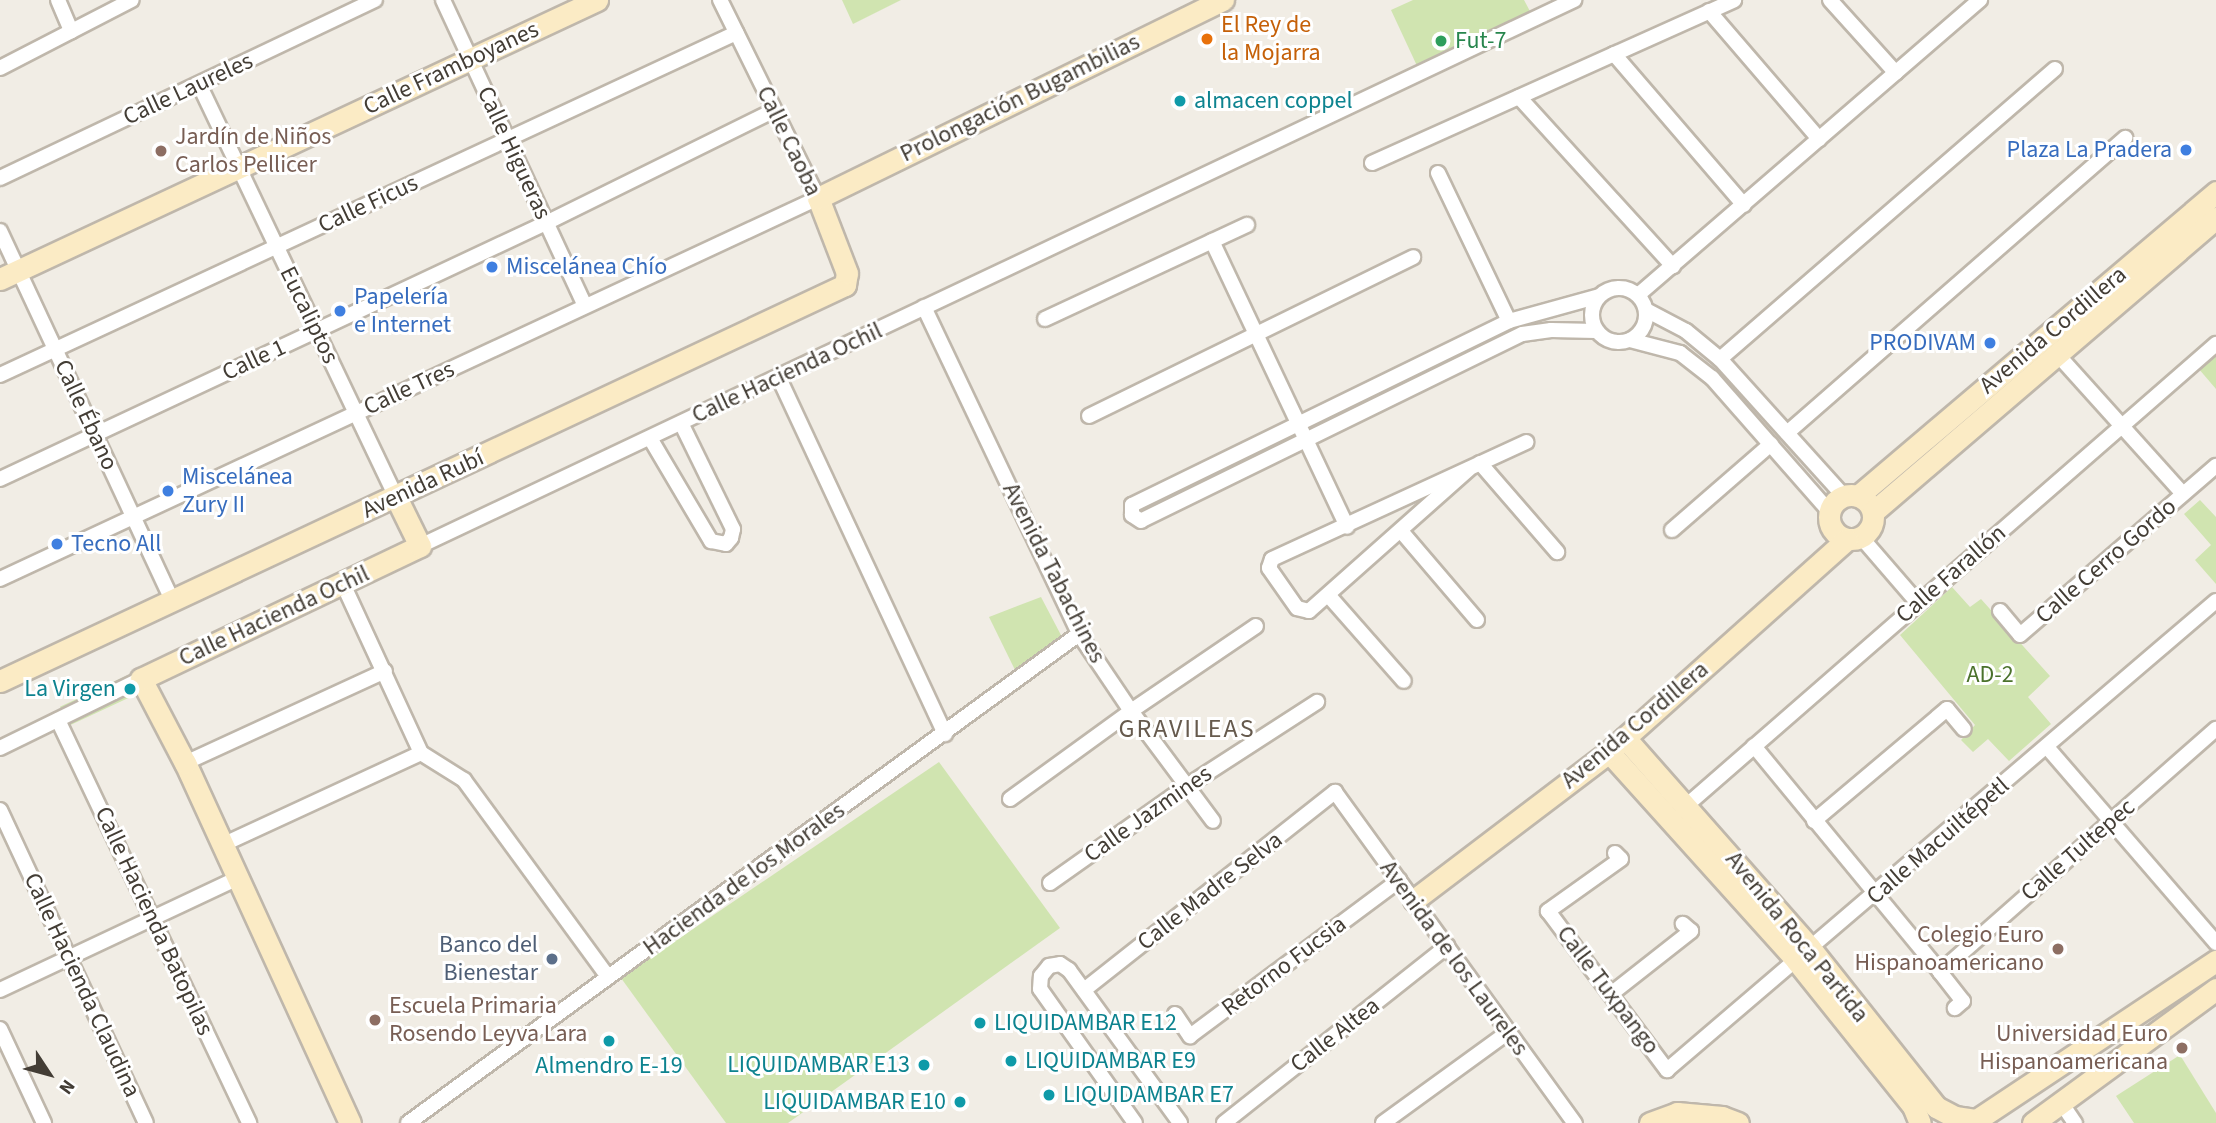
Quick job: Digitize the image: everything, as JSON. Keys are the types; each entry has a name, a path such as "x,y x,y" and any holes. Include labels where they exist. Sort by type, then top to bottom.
{"street":[{"path":"58,0 71,32"},
{"path":"0,68 132,0"},
{"name":"Calle Laureles","path":"0,178 375,0"},
{"name":"Calle Higueras","path":"443,0 585,306"},
{"name":"Calle Framboyanes","path":"10,275 597,0"},
{"name":"Calle Caoba","path":"720,0 818,198 847,273 845,285"},
{"name":"Prolongación Bugambilias","path":"818,198 1223,0"},
{"name":"Calle Hacienda Ochil","path":"0,748 420,546 1574,0"},
{"path":"1372,163 1734,0"},
{"path":"1830,0 1896,73"},
{"path":"1638,295 1896,73 1970,3"},
{"path":"1709,12 1819,139"},
{"name":"Calle Ficus","path":"0,375 736,33"},
{"path":"1614,54 1744,205"},
{"path":"1720,359 2055,69"},
{"name":"Eucaliptos","path":"199,84 420,546"},
{"path":"1519,97 1673,266"},
{"name":"Calle 1","path":"0,479 546,223 773,111"},
{"path":"1787,433 2126,138"},
{"path":"1438,173 1509,321"},
{"name":"Avenida Cordillera","path":"1851,504 2216,191"},
{"name":"Calle Tres","path":"0,579 818,198"},
{"name":"Avenida Cordillera","path":"1851,504 2057,354 2216,218"},
{"path":"1045,319 1247,225"},
{"name":"Calle Ébano","path":"0,231 10,275 55,349 172,600"},
{"path":"1212,241 1254,335 1347,527"},
{"path":"1089,416 1413,257"},
{"name":"Avenida Rubí","path":"0,681 845,285"},
{"path":"1615,288 1631,290 1638,295 1646,310 1686,331 1720,359 1871,526 1854,538 1840,537 1830,526 1851,504 1771,444 1712,377 1680,353 1630,340 1612,341 1596,331 1551,330 1522,334 1141,521 1132,515 1132,505 1457,345 1509,321 1599,296 1615,288"},
{"path":"1596,331 1591,313 1599,296"},
{"name":"Avenida Tabachines","path":"924,307 1079,634 1131,711 1213,821"},
{"path":"1630,340 1643,327 1646,310"},
{"name":"Calle Farallón","path":"1687,805 2216,344"},
{"path":"1457,345 1465,362"},
{"path":"2057,354 2183,494 2216,466"},
{"path":"779,378 945,734"},
{"path":"1741,410 1756,398"},
{"path":"650,438 711,541 726,544 732,538 733,529 681,423"},
{"path":"1475,466 1309,611 1302,611 1276,578 1269,563 1272,559 1347,527 1475,466 1526,442"},
{"path":"1672,530 1771,444"},
{"path":"1475,466 1557,552"},
{"name":"Calle Cerro Gordo","path":"2000,611 2020,635 2183,494"},
{"path":"1401,531 1477,620"},
{"path":"1854,538 1918,603"},
{"name":"Avenida Cordillera","path":"1414,901 1609,752 1854,538"},
{"path":"343,583 386,671 421,753 464,780 608,976"},
{"path":"1329,596 1404,681"},
{"name":"Calle Macuiltépetl","path":"1667,1070 1876,895 2216,601"},
{"path":"1010,799 1131,711 1256,626"},
{"name":"Hacienda de los Morales","path":"408,1123 1079,634"},
{"path":"185,763 386,671"},
{"path":"141,679 185,763 236,879 351,1123"},
{"name":"Calle Jazmines","path":"1050,883 1187,786 1317,702"},
{"path":"1814,821 1947,709 1964,729"},
{"name":"Calle Hacienda Batopilas","path":"58,720 249,1123"},
{"name":"Calle Tultepec","path":"1940,972 2216,729"},
{"name":"Avenida Roca Partida","path":"1625,738 1687,805 1803,954 1913,1106 1920,1123"},
{"path":"1754,746 1940,972 1963,1002 1955,1008"},
{"path":"2047,747 2216,943"},
{"name":"Avenida Roca Partida","path":"1609,752 1803,954 1936,1107 1955,1117 1974,1121"},
{"path":"222,845 421,753"},
{"name":"Avenida de los Laureles","path":"1335,792 1507,1033 1575,1123"},
{"name":"Calle Madre Selva","path":"1084,990 1335,792"},
{"name":"Calle Hacienda Claudina","path":"0,810 146,1123"},
{"name":"Calle Tuxpango","path":"1615,853 1621,859 1548,911 1667,1070"},
{"path":"0,990 236,879"},
{"name":"Retorno Fucsia","path":"1175,1014 1190,1036 1399,880"},
{"path":"1611,994 1691,931 1683,924"},
{"name":"Calle Altea","path":"1224,1123 1447,946"},
{"path":"1974,1121 2216,961"},
{"path":"1135,1123 1040,989 1041,976 1049,966 1060,964 1069,970 1180,1123"},
{"path":"2033,1123 2216,989"},
{"path":"0,1028 44,1123"},
{"path":"1383,1123 1507,1033"},
{"path":"2060,1101 2075,1123"},
{"path":"1650,1123 1677,1113 1722,1117 1738,1123"}],"green space":[{"path":"842,0 901,0 853,24"},
{"name":"Fut-7","path":"1413,0 1524,0 1532,15 1418,68 1391,10"},
{"path":"2216,353 2216,389 2198,368"},
{"path":"2200,500 2216,517 2216,584 2195,560 2211,545 2184,514"},
{"name":"AD-2","path":"1952,587 1970,607 1981,599 2050,676 2028,697 2051,724 2009,761 1988,739 1973,752 1961,740 1975,725 1900,635"},
{"path":"1041,597 1062,637 1016,672 989,617"},
{"path":"128,675 137,694 69,726 60,707"},
{"path":"939,762 1060,928 788,1123 726,1123 621,978"},
{"path":"2180,1055 2216,1113 2216,1123 2134,1123 2116,1096"}],"place":[{"name":"El Rey de la Mojarra","path":"1207,39"},
{"name":"Fut-7","path":"1441,41"},
{"name":"almacen coppel","path":"1180,101"},
{"name":"Plaza La Pradera","path":"2186,150"},
{"name":"Jardín de Niños Carlos Pellicer","path":"161,151"},
{"name":"Miscelánea Chío","path":"492,267"},
{"name":"Papelería e Internet","path":"340,311"},
{"name":"PRODIVAM","path":"1990,343"},
{"name":"Miscelánea Zury II","path":"168,491"},
{"name":"Tecno All","path":"57,544"},
{"name":"La Virgen","path":"130,689"},
{"name":"Colegio Euro Hispanoamericano","path":"2058,949"},
{"name":"Banco del Bienestar","path":"552,959"},
{"name":"Escuela Primaria Rosendo Leyva Lara","path":"375,1020"},
{"name":"LIQUIDAMBAR E12","path":"980,1023"},
{"name":"Almendro E-19","path":"609,1041"},
{"name":"Universidad Euro Hispanoamericana","path":"2182,1048"},
{"name":"LIQUIDAMBAR E9","path":"1011,1061"},
{"name":"LIQUIDAMBAR E13","path":"924,1065"},
{"name":"LIQUIDAMBAR E7","path":"1049,1095"},
{"name":"LIQUIDAMBAR E10","path":"960,1102"}],"district":[{"name":"GRAVILEAS","path":"1187,729"}]}
